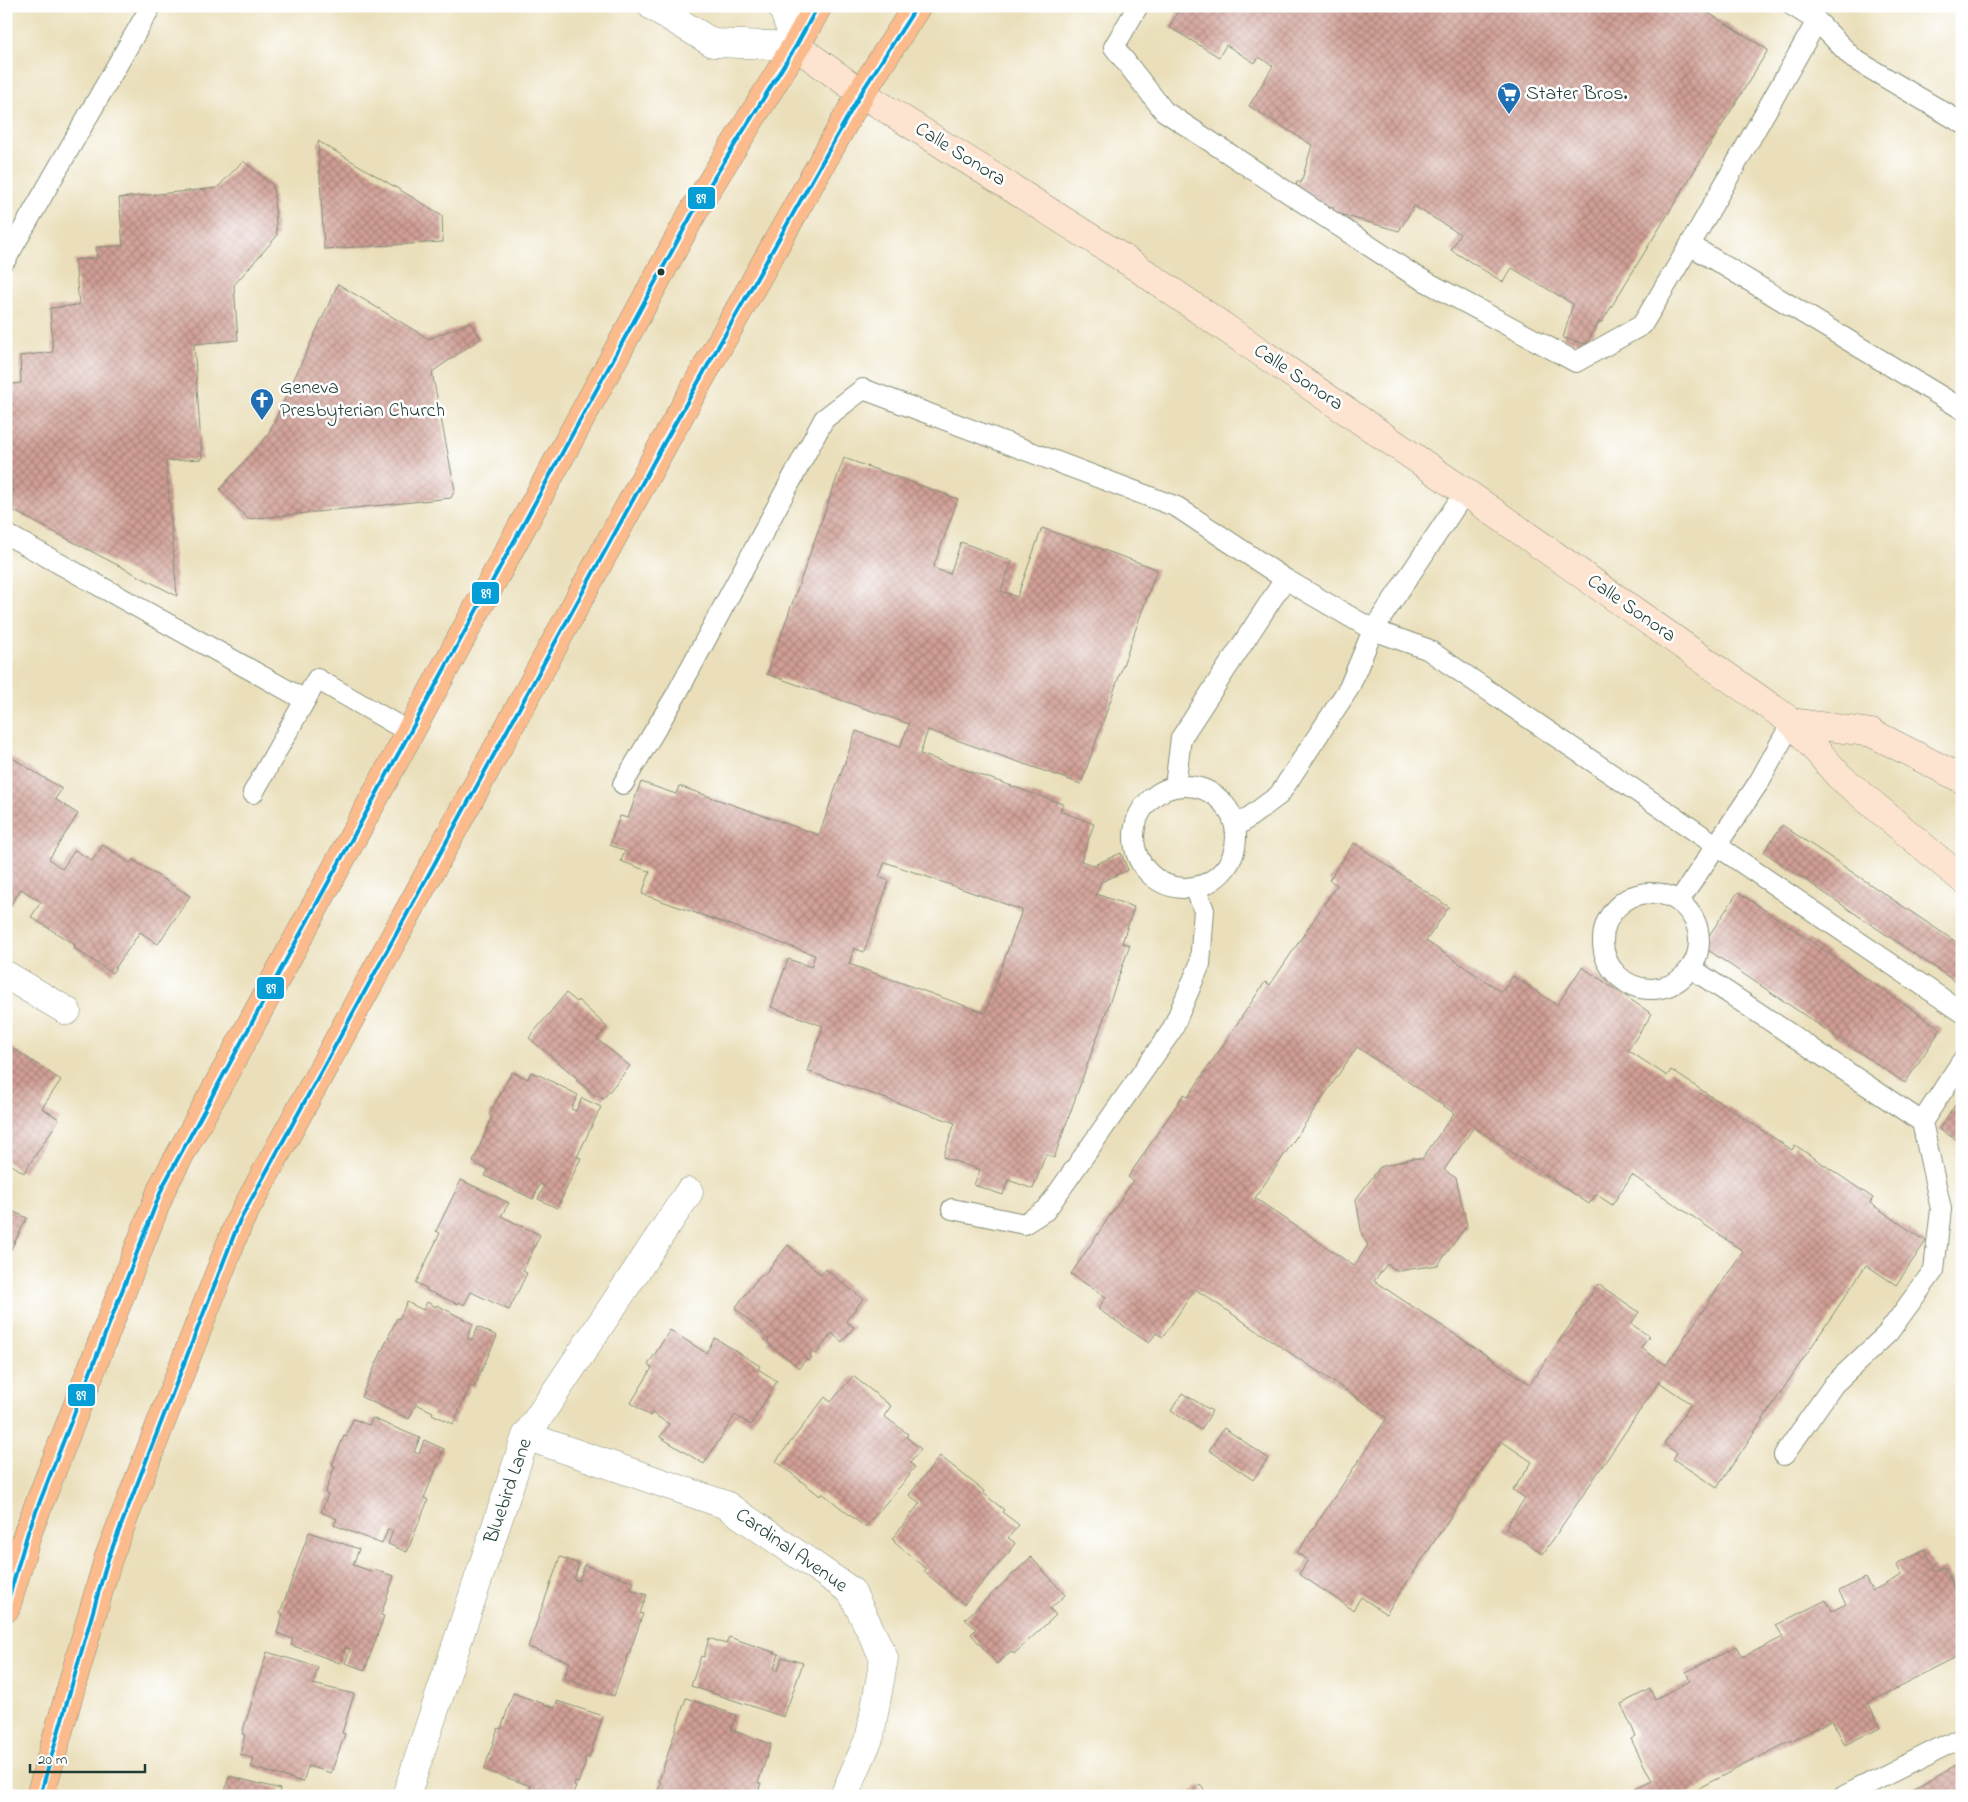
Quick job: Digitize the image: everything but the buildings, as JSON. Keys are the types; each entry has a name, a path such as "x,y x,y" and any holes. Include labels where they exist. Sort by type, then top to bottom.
{"main road":[{"path":"6,1608 28,1532 162,1186 696,207 796,46 818,6"},
{"path":"40,1796 108,1559 239,1222 654,460 861,93 917,6"}],"street":[{"path":"652,6 713,43 796,46 782,6"},
{"name":"Calle Sonora","path":"796,46 861,93 1129,262 1465,492 1792,722 1840,776 1962,879"},
{"name":"Calle Sonora","path":"1792,722 1872,733 1962,779"},
{"path":"6,975 67,1011"},
{"name":"Bluebird Lane","path":"406,1796 526,1436 689,1192"},
{"name":"Cardinal Avenue","path":"526,1436 726,1505 851,1592 884,1658 870,1736 844,1796"}],"lane":[{"path":"6,260 150,6"},
{"path":"1138,6 1114,47 1164,111 1412,274 1576,362 1642,325 1690,245 1817,21"},
{"path":"1793,6 1817,21 1854,59 1962,123"},
{"path":"1690,245 1962,408"},
{"path":"623,784 676,695 824,419 863,389 1177,507 1285,579 1373,630 1427,649 1962,1012"},
{"path":"1236,827 1279,795 1349,688 1373,630 1465,492"},
{"path":"6,534 305,700"},
{"path":"1175,786 1181,738 1285,579"},
{"path":"253,793 317,679 409,732"},
{"path":"1679,901 1759,782 1792,722"},
{"path":"1175,786 1195,786 1214,794 1228,808 1236,827 1235,847 1227,866 1213,880 1195,888 1175,888 1156,880 1142,865 1134,847 1134,827 1142,808 1157,794 1175,786"},
{"path":"952,1209 1024,1224 1046,1210 1172,1030 1200,964 1204,910 1195,888"},
{"path":"1642,893 1661,894 1679,901 1692,914 1699,932 1698,951 1691,968 1678,982 1660,988 1640,988 1624,981 1611,968 1603,950 1604,931 1611,914 1625,900 1642,893"},
{"path":"1691,968 1922,1122 1941,1209 1934,1270 1888,1333 1834,1384 1784,1455"},
{"path":"1922,1122 1962,1061"},
{"path":"1844,1796 1962,1737"}],"transit line":[{"name":"89","path":"6,1607 28,1532 163,1186 696,207 796,46 818,6"},
{"name":"89","path":"40,1796 108,1559 239,1222 664,443 861,93 917,6"}],"place":[{"name":"Stater Bros.","path":"1509,115"},
{"name":"Geneva Presbyterian Church","path":"262,421"}]}
